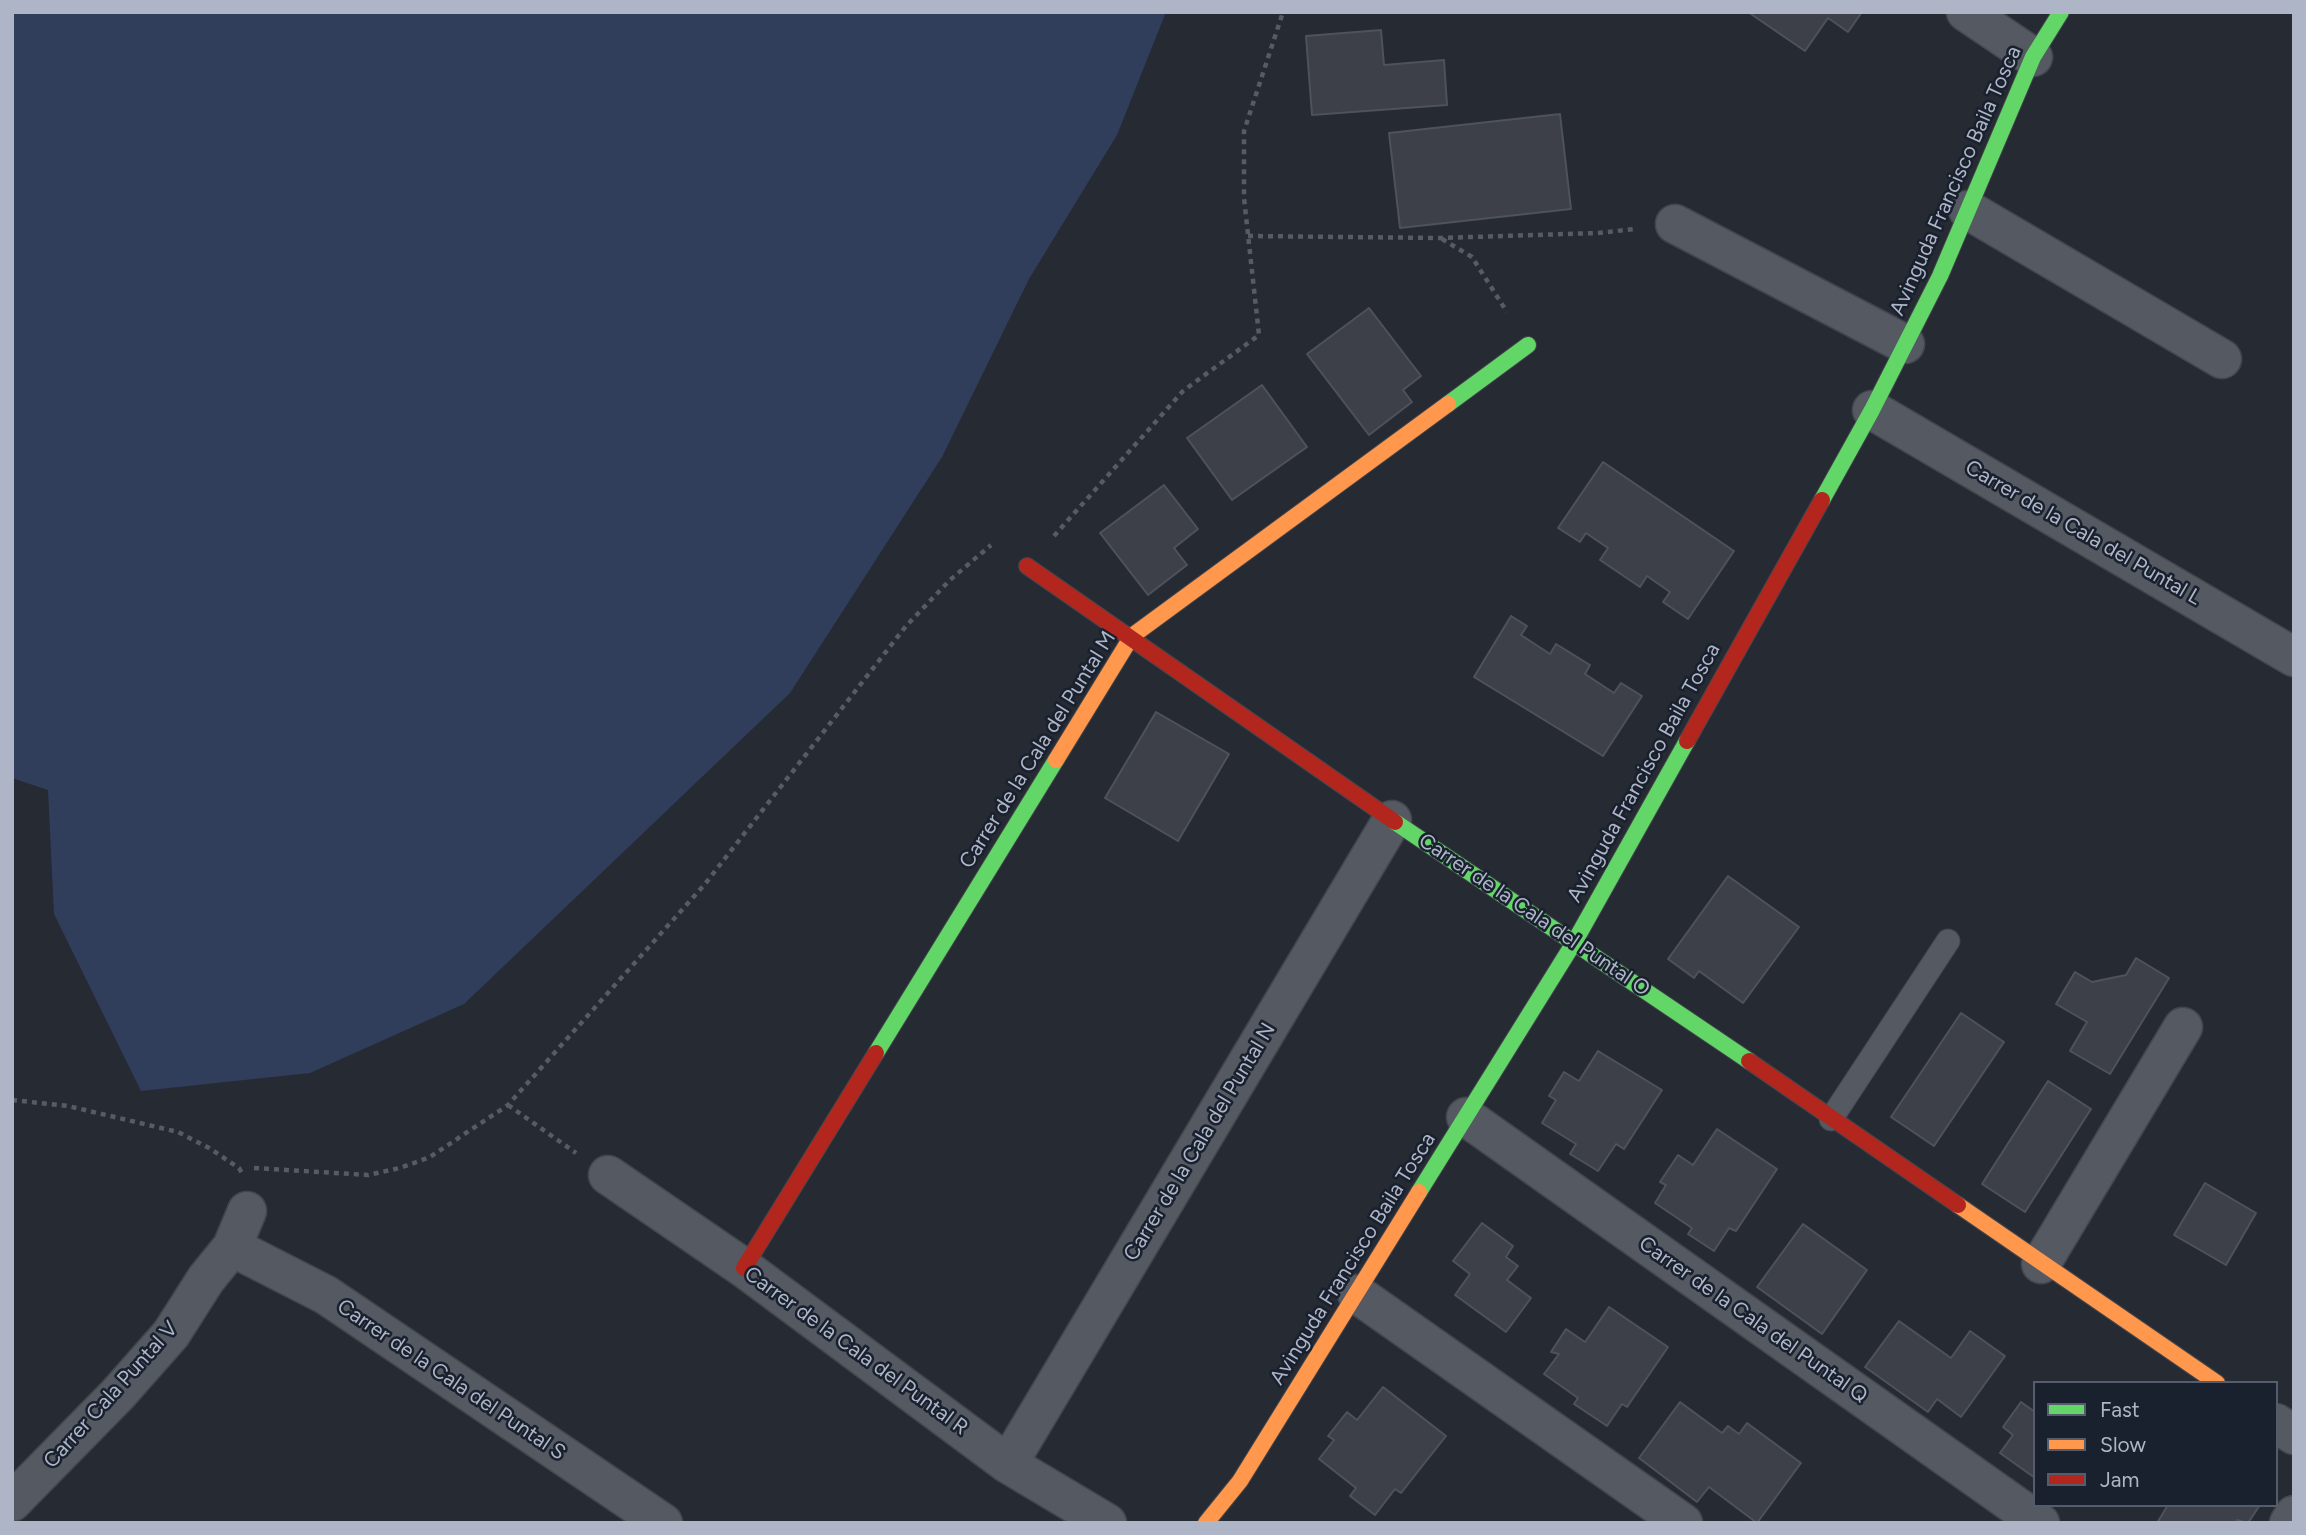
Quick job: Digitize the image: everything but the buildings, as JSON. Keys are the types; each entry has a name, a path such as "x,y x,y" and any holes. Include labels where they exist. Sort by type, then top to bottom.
{"street":[{"path":"1966,12 2033,57"},
{"name":"Avinguda Francisco Baila Tosca","path":"1206,1523 1240,1481 1575,941 1872,410 1940,276 2033,57 2061,12"},
{"path":"1968,211 2222,359"},
{"path":"1675,224 1905,344"},
{"name":"Carrer de la Cala del Puntal M","path":"744,1268 1132,636 1528,345"},
{"name":"Carrer de la Cala del Puntal L","path":"1872,410 2294,657"},
{"name":"Carrer de la Cala del Puntal O","path":"1027,566 1132,636 1392,820 1575,941 2041,1265 2214,1381"},
{"name":"Carrer de la Cala del Puntal N","path":"1008,1464 1392,820"},
{"path":"2041,1265 2183,1027"},
{"name":"Carrer de la Cala del Puntal Q","path":"1466,1117 2040,1523"},
{"name":"Carrer de la Cala del Puntal R","path":"608,1175 744,1268 1008,1464 1107,1523"},
{"name":"Carrer Cala Puntal V","path":"12,1502 118,1394 171,1334 206,1279 232,1247 247,1212"},
{"name":"Carrer de la Cala del Puntal S","path":"232,1247 326,1296 663,1523"},
{"path":"1357,1294 1683,1523"},
{"path":"2278,1424 2294,1435"},
{"path":"2289,1523 2294,1515"}],"lane":[{"path":"1831,1119 1948,941"}],"path":[{"path":"1027,566 1183,391 1259,335 1244,198 1244,131 1283,12"},
{"path":"1248,236 1440,238 1597,233 1675,224"},
{"path":"1440,238 1472,257 1528,345"},
{"path":"12,1100 68,1106 178,1132 239,1168 368,1175 400,1168 429,1157 508,1105 705,884 906,626 950,580"},
{"path":"508,1105 608,1175"}],"water":[{"path":"12,12 1166,12 1117,135 1029,279 942,457 790,693 464,1004 310,1073 141,1091 54,914 48,790 12,778"}],"traffic: fast":[{"path":"1822,500 1872,410 1940,276 2033,57 2061,12"},
{"path":"1448,404 1528,345"},
{"path":"1419,1192 1575,941 1687,741"},
{"path":"876,1053 1056,760"},
{"path":"1395,822 1749,1061"}],"traffic: slow":[{"path":"1056,760 1132,636 1448,404"},
{"path":"1206,1523 1240,1481 1419,1192"},
{"path":"1958,1205 2214,1381"}],"traffic: jam":[{"path":"1687,741 1822,500"},
{"path":"1027,566 1395,822"},
{"path":"744,1268 876,1053"},
{"path":"1749,1061 1958,1205"}]}
